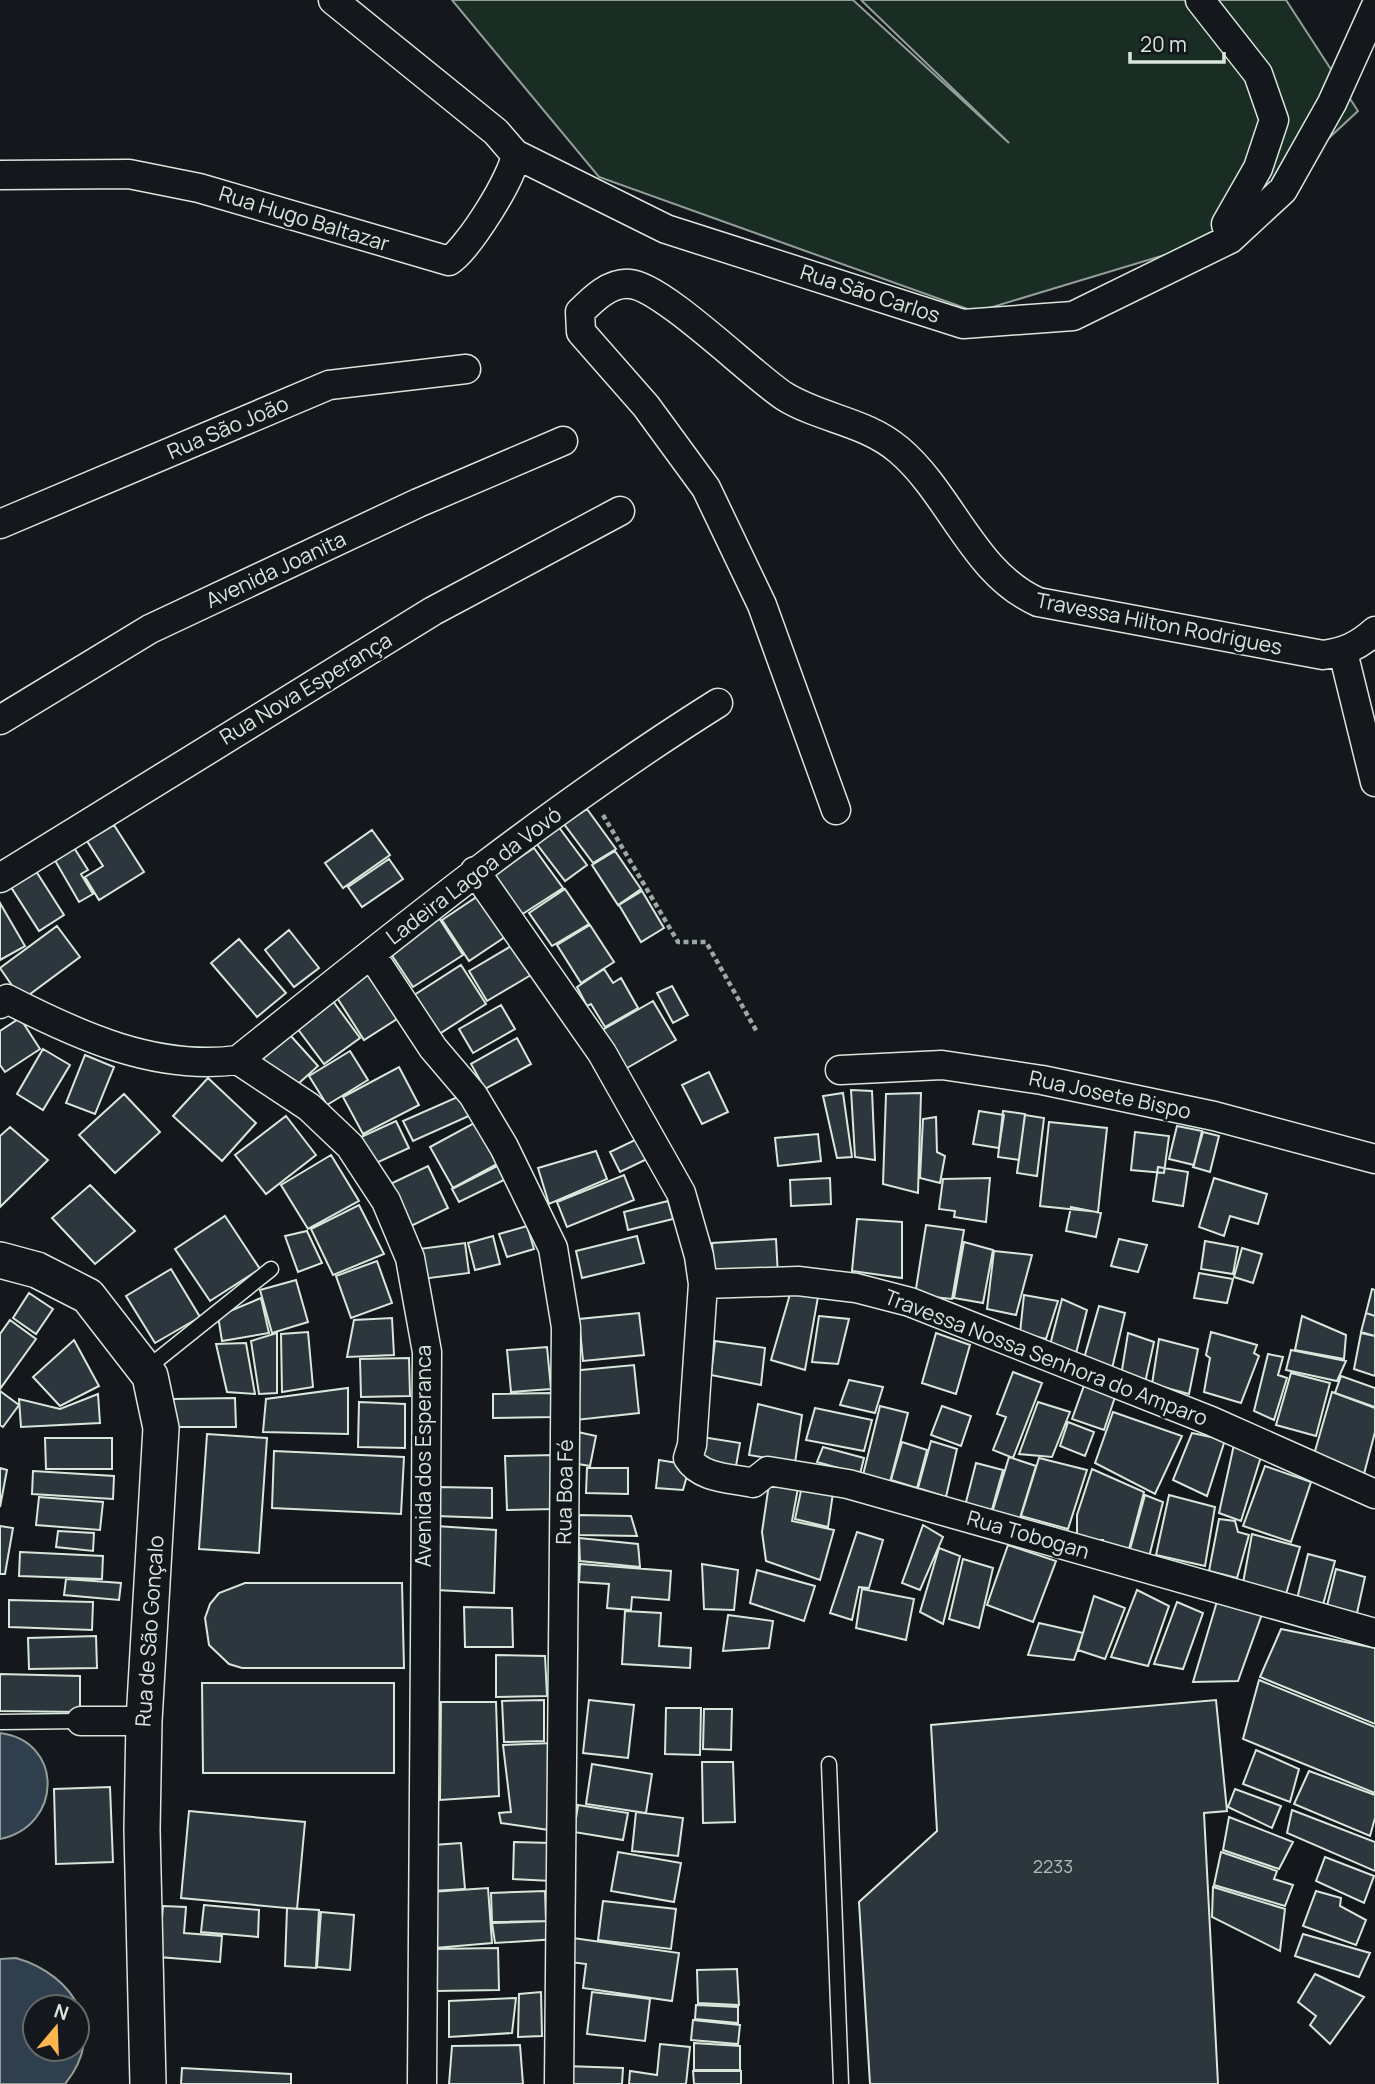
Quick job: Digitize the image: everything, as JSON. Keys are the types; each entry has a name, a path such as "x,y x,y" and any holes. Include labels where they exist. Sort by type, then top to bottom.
{"street":[{"path":"333,0 496,132 515,154"},
{"path":"1200,0 1258,74 1273,120 1258,168 1226,224 1230,239"},
{"name":"Rua São Carlos","path":"515,154 666,229 963,324 1073,316 1230,239 1283,190 1332,103 1375,8"},
{"name":"Rua Hugo Baltazar","path":"0,175 129,174 199,188 449,261 463,249 512,173 515,154"},
{"name":"Travessa Hilton Rodrigues","path":"836,810 762,605 706,488 646,406 581,332 580,312 603,292 617,285 631,284 643,288 671,306 783,396 811,410 863,426 900,451 953,514 997,575 1020,594 1038,602 1302,652 1343,652"},
{"name":"Rua São João","path":"0,524 329,385 466,369"},
{"name":"Avenida Joanita","path":"0,720 150,629 418,503 563,441"},
{"name":"Rua Nova Esperança","path":"0,878 433,611 620,511"},
{"path":"1375,631 1360,644 1343,652 1375,782"},
{"name":"Ladeira Lagoa da Vovó","path":"238,1060 475,871 639,753 718,703"},
{"path":"475,871 602,1053 646,1129 681,1193 703,1284"},
{"name":"Rua Boa Fé","path":"371,954 433,1048 473,1095 504,1147 552,1248 566,1327 559,2084"},
{"path":"4,1002 58,1026 158,1059 204,1064 238,1060"},
{"name":"Avenida dos Esperanca","path":"238,1060 309,1107 350,1146 386,1201 412,1271 427,1352 422,2084"},
{"name":"Rua Josete Bispo","path":"840,1070 942,1065 1042,1080 1213,1116 1375,1159"},
{"name":"Rua de São Gonçalo","path":"0,1260 37,1270 88,1296 146,1369 161,1428 144,1721 142,1829 148,2084"},
{"name":"Travessa Nossa Senhora do Amparo","path":"703,1284 798,1281 856,1288 910,1302 1211,1421 1375,1494"},
{"name":"Rua Tobogan","path":"703,1284 692,1445 688,1458 699,1470 753,1483 768,1471 848,1484 1375,1633"},
{"path":"81,1721 144,1721"}],"lane":[{"path":"146,1369 271,1269"},
{"path":"0,1722 81,1721"},
{"path":"829,1764 841,2084"}],"path":[{"path":"589,789 678,942 706,942 757,1032"}],"green space":[{"path":"452,0 853,0 1009,143 861,0 1286,0 1358,111 1221,238 976,312 599,177"}],"water":[{"path":"0,1733 21,1739 36,1751 45,1767 48,1784 45,1802 36,1818 21,1831 0,1839"},
{"path":"16,1958 55,1977 70,1993 21,1993 21,2063 78,2063 65,2084 0,2084 0,1959"}],"building":[{"path":"587,809 616,849 593,863 564,824"},
{"path":"114,825 144,872 99,900 85,877 103,866 87,841"},
{"path":"558,826 587,865 565,881 536,843"},
{"path":"372,830 390,855 343,888 325,863"},
{"path":"73,846 88,870 81,874 93,894 79,902 53,857"},
{"path":"534,848 563,888 521,915 493,875"},
{"path":"615,851 641,889 618,905 592,865"},
{"path":"389,859 403,879 362,907 348,887"},
{"path":"34,868 64,915 39,931 9,884"},
{"path":"565,889 589,924 552,946 529,913"},
{"path":"642,891 664,928 641,942 619,905"},
{"path":"484,892 511,933 469,961 442,920"},
{"path":"0,903 25,946 0,960"},
{"path":"435,912 463,955 413,987 385,945"},
{"path":"590,925 614,962 581,983 557,945"},
{"path":"57,926 80,957 22,1000 0,968"},
{"path":"289,930 319,968 294,987 265,950"},
{"path":"239,939 286,993 257,1017 211,963"},
{"path":"513,945 531,975 487,1001 469,971"},
{"path":"461,965 486,1004 436,1036 411,997"},
{"path":"604,969 613,983 621,978 638,1008 605,1027 591,1004 587,1006 577,987"},
{"path":"366,972 397,1019 364,1040 334,993"},
{"path":"672,986 688,1015 673,1023 657,993"},
{"path":"330,997 360,1038 324,1064 294,1024"},
{"path":"653,1001 676,1040 620,1072 597,1033"},
{"path":"501,1005 515,1029 473,1053 459,1029"},
{"path":"20,1018 40,1049 5,1072 0,1065 0,1031"},
{"path":"290,1035 318,1066 289,1092 261,1060"},
{"path":"517,1038 531,1064 485,1089 471,1064"},
{"path":"43,1049 70,1065 43,1110 17,1094"},
{"path":"350,1051 368,1080 327,1105 309,1076"},
{"path":"85,1055 114,1067 95,1114 66,1103"},
{"path":"399,1067 419,1105 363,1134 343,1097"},
{"path":"709,1072 728,1112 702,1124 682,1085"},
{"path":"208,1078 256,1123 222,1161 173,1116"},
{"path":"851,1090 872,1091 875,1160 855,1157"},
{"path":"843,1093 852,1157 837,1158 823,1096"},
{"path":"921,1093 918,1193 883,1184 886,1094"},
{"path":"124,1094 160,1132 115,1173 79,1135"},
{"path":"462,1095 471,1115 413,1141 403,1121"},
{"path":"979,1111 1004,1115 999,1148 973,1144"},
{"path":"1003,1111 1025,1114 1019,1160 998,1157"},
{"path":"1025,1115 1044,1118 1037,1176 1017,1173"},
{"path":"286,1116 316,1155 266,1194 235,1155"},
{"path":"936,1117 937,1152 945,1156 940,1183 920,1178 923,1119"},
{"path":"396,1121 409,1148 374,1164 361,1137"},
{"path":"476,1122 499,1163 453,1188 430,1147"},
{"path":"1049,1122 1107,1128 1098,1212 1040,1206"},
{"path":"1177,1126 1202,1131 1194,1165 1169,1159"},
{"path":"10,1127 48,1160 0,1207 0,1136"},
{"path":"1135,1132 1169,1136 1164,1173 1131,1170"},
{"path":"1203,1132 1219,1136 1210,1172 1193,1167"},
{"path":"818,1134 821,1161 778,1166 775,1138"},
{"path":"637,1139 647,1159 620,1172 610,1152"},
{"path":"596,1151 607,1179 549,1204 538,1168"},
{"path":"331,1155 359,1201 308,1229 281,1185"},
{"path":"501,1164 508,1178 459,1202 452,1189"},
{"path":"428,1166 448,1208 407,1228 386,1186"},
{"path":"1158,1167 1188,1172 1183,1206 1153,1201"},
{"path":"624,1175 634,1200 567,1227 557,1202"},
{"path":"830,1178 831,1204 791,1206 790,1180"},
{"path":"990,1178 986,1222 954,1217 955,1211 939,1209 943,1179"},
{"path":"1214,1178 1267,1194 1258,1224 1230,1216 1224,1236 1199,1227"},
{"path":"90,1185 135,1231 95,1264 52,1218"},
{"path":"668,1201 673,1219 628,1230 624,1212"},
{"path":"359,1205 384,1254 333,1275 311,1229"},
{"path":"1071,1207 1101,1213 1096,1237 1066,1231"},
{"path":"225,1216 260,1269 210,1301 175,1249"},
{"path":"857,1219 902,1222 902,1278 852,1271"},
{"path":"926,1225 964,1230 952,1299 915,1295"},
{"path":"527,1226 534,1249 507,1257 499,1234"},
{"path":"307,1231 322,1263 298,1272 285,1236"},
{"path":"493,1236 500,1264 475,1270 468,1243"},
{"path":"637,1236 644,1263 582,1278 576,1251"},
{"path":"776,1239 778,1276 715,1280 712,1243"},
{"path":"1119,1239 1147,1245 1138,1272 1111,1266"},
{"path":"1205,1241 1238,1247 1233,1274 1201,1269"},
{"path":"964,1242 993,1250 983,1303 954,1298"},
{"path":"465,1243 469,1273 422,1279 419,1249"},
{"path":"1242,1248 1262,1254 1253,1283 1234,1277"},
{"path":"994,1251 1032,1255 1016,1315 987,1309"},
{"path":"377,1261 392,1303 351,1318 336,1276"},
{"path":"171,1269 200,1317 155,1343 126,1296"},
{"path":"1199,1273 1233,1279 1227,1303 1194,1298"},
{"path":"296,1280 308,1322 272,1333 260,1290"},
{"path":"1372,1289 1375,1290 1375,1316 1366,1313"},
{"path":"29,1293 53,1309 36,1334 13,1318"},
{"path":"790,1294 818,1297 805,1370 771,1360"},
{"path":"1024,1295 1058,1301 1046,1339 1020,1333"},
{"path":"261,1298 269,1333 222,1341 218,1316"},
{"path":"1062,1299 1087,1310 1074,1361 1049,1349"},
{"path":"1099,1306 1125,1313 1111,1373 1083,1362"},
{"path":"639,1313 644,1355 583,1361 579,1319"},
{"path":"1366,1313 1375,1316 1375,1336 1361,1332"},
{"path":"819,1316 849,1319 838,1364 812,1362"},
{"path":"1302,1316 1346,1335 1344,1359 1295,1350"},
{"path":"392,1318 394,1355 347,1357 354,1320"},
{"path":"10,1320 36,1339 0,1389 0,1334"},
{"path":"308,1332 313,1387 282,1392 281,1334"},
{"path":"1211,1332 1257,1345 1254,1353 1259,1356 1241,1403 1204,1392 1210,1358 1206,1355"},
{"path":"277,1333 277,1393 259,1394 251,1341"},
{"path":"936,1333 970,1345 956,1394 922,1383"},
{"path":"1128,1333 1154,1342 1145,1383 1121,1376"},
{"path":"1361,1333 1375,1336 1375,1376 1354,1369"},
{"path":"1159,1339 1198,1349 1189,1394 1152,1384"},
{"path":"74,1340 99,1386 60,1406 33,1377"},
{"path":"715,1341 765,1348 761,1385 711,1375"},
{"path":"246,1343 255,1394 227,1392 216,1344"},
{"path":"547,1347 551,1389 511,1392 507,1350"},
{"path":"1291,1350 1346,1361 1337,1381 1286,1370"},
{"path":"1268,1354 1283,1357 1278,1375 1287,1378 1274,1420 1254,1411"},
{"path":"409,1358 410,1396 361,1397 360,1359"},
{"path":"634,1365 639,1413 576,1420 571,1371"},
{"path":"1013,1372 1042,1383 1013,1458 993,1450 1006,1417 997,1414"},
{"path":"1291,1373 1330,1383 1316,1436 1276,1425"},
{"path":"1341,1376 1375,1388 1375,1407 1335,1393"},
{"path":"849,1380 883,1387 875,1413 840,1405"},
{"path":"1086,1380 1117,1391 1104,1430 1072,1419"},
{"path":"348,1388 348,1434 263,1432 266,1399"},
{"path":"0,1391 19,1405 3,1427 0,1425"},
{"path":"1332,1392 1375,1408 1375,1432 1364,1474 1313,1458"},
{"path":"551,1393 552,1417 493,1418 493,1394"},
{"path":"98,1394 100,1423 21,1427 19,1399 60,1409"},
{"path":"235,1398 236,1427 176,1427 173,1399"},
{"path":"359,1402 405,1404 405,1448 358,1447"},
{"path":"1038,1402 1070,1412 1052,1457 1019,1454"},
{"path":"758,1404 802,1415 795,1463 749,1455"},
{"path":"880,1406 908,1413 890,1482 863,1475"},
{"path":"942,1406 971,1416 961,1446 931,1435"},
{"path":"815,1408 872,1420 864,1451 806,1440"},
{"path":"1113,1412 1182,1436 1155,1494 1095,1463"},
{"path":"1068,1422 1094,1432 1085,1456 1060,1446"},
{"path":"578,1432 596,1436 590,1466 572,1463"},
{"path":"1192,1433 1225,1440 1207,1496 1173,1480"},
{"path":"207,1434 267,1438 259,1553 199,1549"},
{"path":"696,1436 740,1443 735,1472 694,1463"},
{"path":"45,1438 112,1438 112,1469 46,1469"},
{"path":"1235,1440 1264,1447 1241,1521 1219,1513"},
{"path":"931,1441 957,1449 946,1497 918,1488"},
{"path":"902,1442 927,1450 917,1488 891,1480"},
{"path":"823,1447 864,1458 860,1474 817,1462"},
{"path":"274,1451 404,1457 401,1514 272,1508"},
{"path":"554,1455 555,1509 507,1510 505,1456"},
{"path":"1009,1457 1036,1466 1019,1521 992,1513"},
{"path":"1039,1458 1087,1470 1068,1529 1021,1516"},
{"path":"659,1460 690,1465 683,1490 656,1488"},
{"path":"976,1463 1003,1470 991,1513 965,1506"},
{"path":"1265,1466 1311,1482 1291,1542 1243,1526"},
{"path":"0,1468 7,1470 0,1507"},
{"path":"587,1468 628,1468 628,1494 586,1493"},
{"path":"1092,1469 1144,1492 1128,1553 1103,1547 1103,1540 1077,1540 1077,1515"},
{"path":"33,1471 114,1476 113,1499 32,1494"},
{"path":"770,1477 798,1488 792,1521 834,1530 820,1580 766,1561 762,1532"},
{"path":"802,1486 833,1493 828,1527 795,1519"},
{"path":"437,1487 492,1488 492,1518 436,1516"},
{"path":"1145,1495 1163,1502 1149,1557 1129,1553"},
{"path":"1169,1495 1215,1507 1205,1566 1156,1555"},
{"path":"39,1497 103,1502 100,1530 36,1525"},
{"path":"579,1515 631,1516 637,1536 579,1535"},
{"path":"1219,1519 1235,1521 1238,1532 1249,1535 1237,1578 1209,1571"},
{"path":"923,1525 943,1537 920,1590 902,1583"},
{"path":"0,1526 13,1528 5,1574 0,1574"},
{"path":"436,1526 496,1530 494,1593 436,1590"},
{"path":"58,1531 94,1533 93,1551 56,1547"},
{"path":"857,1532 883,1540 869,1588 859,1587 852,1620 830,1613"},
{"path":"1252,1534 1300,1547 1286,1594 1243,1583"},
{"path":"579,1538 638,1544 640,1567 580,1561"},
{"path":"1008,1545 1056,1561 1033,1622 987,1605"},
{"path":"939,1548 960,1556 943,1624 920,1612"},
{"path":"20,1552 103,1556 102,1579 19,1576"},
{"path":"1308,1554 1335,1561 1321,1612 1296,1603"},
{"path":"963,1559 993,1568 979,1628 949,1619"},
{"path":"580,1564 671,1571 669,1600 632,1597 631,1610 607,1608 609,1584 579,1582"},
{"path":"702,1564 738,1570 734,1610 704,1609"},
{"path":"1336,1569 1365,1577 1355,1622 1325,1614"},
{"path":"757,1570 815,1586 804,1621 750,1603"},
{"path":"66,1579 121,1583 119,1600 64,1595"},
{"path":"245,1583 402,1583 404,1668 242,1668 229,1664 209,1645 205,1618 210,1604 219,1593"},
{"path":"862,1589 914,1599 906,1640 856,1628"},
{"path":"1137,1590 1169,1606 1148,1666 1111,1657"},
{"path":"1094,1596 1125,1608 1105,1659 1078,1650"},
{"path":"1218,1598 1262,1614 1238,1681 1193,1682"},
{"path":"9,1600 93,1602 92,1630 9,1627"},
{"path":"1177,1602 1203,1613 1183,1669 1154,1664"},
{"path":"464,1607 512,1608 513,1647 465,1647"},
{"path":"625,1611 661,1613 659,1646 691,1648 690,1668 622,1664"},
{"path":"728,1615 773,1621 769,1648 723,1651"},
{"path":"1039,1623 1083,1633 1074,1660 1028,1655"},
{"path":"1281,1629 1375,1648 1375,1724 1260,1677"},
{"path":"96,1636 97,1668 29,1669 28,1638"},
{"path":"496,1655 545,1656 547,1696 496,1697"},
{"path":"0,1674 80,1676 80,1712 0,1711"},
{"path":"1259,1680 1375,1727 1375,1793 1243,1739"},
{"path":"202,1683 394,1683 394,1773 203,1773"},
{"path":"544,1700 544,1741 504,1742 502,1701"},
{"path":"589,1700 634,1705 628,1758 583,1753"},
{"path":"1216,1700 1227,1811 1204,1813 1218,2084 870,2084 859,1902 937,1831 931,1725"},
{"path":"441,1702 496,1702 499,1796 440,1800"},
{"path":"666,1708 701,1708 700,1755 665,1754"},
{"path":"704,1709 732,1709 731,1750 703,1749"},
{"path":"553,1743 549,1830 501,1823 499,1813 511,1812 503,1745"},
{"path":"1256,1750 1299,1769 1290,1802 1243,1784"},
{"path":"702,1762 733,1762 735,1822 703,1823"},
{"path":"592,1764 652,1774 646,1813 586,1804"},
{"path":"1309,1771 1375,1795 1375,1818 1370,1836 1294,1804"},
{"path":"110,1787 113,1862 56,1864 54,1789"},
{"path":"1235,1789 1281,1806 1272,1828 1228,1807"},
{"path":"578,1805 628,1813 623,1840 574,1832"},
{"path":"1292,1810 1375,1842 1375,1871 1287,1833"},
{"path":"189,1811 305,1822 297,1909 181,1898"},
{"path":"636,1812 683,1818 678,1856 632,1851"},
{"path":"1229,1817 1293,1842 1279,1869 1223,1850"},
{"path":"514,1842 551,1843 551,1881 513,1879"},
{"path":"461,1843 465,1889 432,1891 433,1845"},
{"path":"618,1852 681,1863 674,1902 611,1891"},
{"path":"1221,1852 1277,1871 1274,1879 1293,1885 1285,1906 1214,1885"},
{"path":"1325,1857 1374,1876 1364,1903 1316,1881"},
{"path":"1213,1887 1285,1909 1280,1951 1212,1917"},
{"path":"488,1888 492,1943 435,1948 431,1892"},
{"path":"545,1891 546,1921 492,1922 491,1893"},
{"path":"1316,1891 1341,1898 1340,1906 1366,1920 1356,1945 1303,1926"},
{"path":"603,1901 676,1909 671,1949 598,1940"},
{"path":"204,1905 259,1910 258,1937 201,1932"},
{"path":"163,1906 186,1907 184,1933 222,1936 220,1962 159,1957"},
{"path":"287,1908 319,1910 316,1968 285,1966"},
{"path":"321,1912 354,1915 350,1970 317,1967"},
{"path":"550,1921 556,1939 495,1943 492,1923"},
{"path":"1303,1934 1370,1953 1359,1977 1295,1956"},
{"path":"573,1938 679,1953 672,2001 583,1988 586,1964 570,1962"},
{"path":"498,1948 499,1990 436,1991 435,1949"},
{"path":"737,1969 739,2005 698,2003 697,1970"},
{"path":"1315,1974 1364,1997 1330,2044 1310,2025 1316,2016 1298,2002"},
{"path":"541,1992 542,2036 518,2037 519,1994"},
{"path":"592,1992 650,1999 645,2041 587,2034"},
{"path":"516,1998 512,2033 449,2037 449,2001"},
{"path":"696,2005 738,2007 738,2023 695,2019"},
{"path":"693,2020 740,2025 738,2044 691,2040"},
{"path":"694,2043 740,2046 740,2070 694,2070"},
{"path":"660,2044 690,2047 686,2084 629,2084 630,2071 657,2075"},
{"path":"520,2045 523,2084 449,2084 452,2046"},
{"path":"566,2066 623,2068 622,2084 566,2084"},
{"path":"182,2068 291,2074 291,2084 181,2084"},
{"path":"693,2071 741,2071 741,2084 694,2084"}]}
